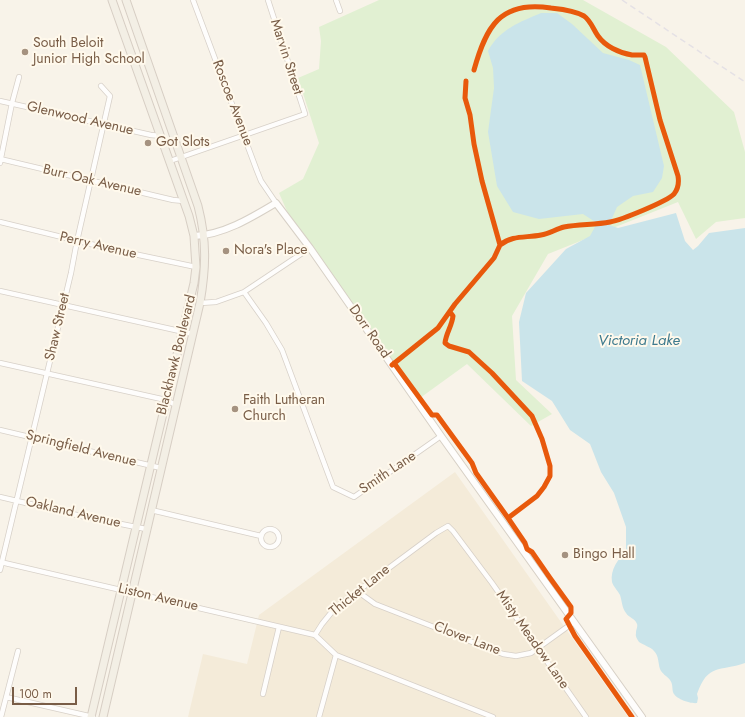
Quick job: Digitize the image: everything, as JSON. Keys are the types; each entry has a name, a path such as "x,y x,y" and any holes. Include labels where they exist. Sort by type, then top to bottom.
{"main road":[{"name":"Blackhawk Boulevard","path":"92,717 150,466 182,332 190,305 196,267 194,236 184,201 112,0"},
{"name":"Blackhawk Boulevard","path":"102,717 193,334 200,302 206,257 204,236 198,206 126,0"}],"street":[{"name":"Roscoe Avenue","path":"193,0 261,181 276,203"},
{"name":"Marvin Street","path":"244,135 305,114 268,0"},
{"path":"336,0 340,11"},
{"path":"0,160 19,77"},
{"name":"Shaw Street","path":"0,570 48,373 110,96 101,86"},
{"name":"Glenwood Avenue","path":"0,100 151,135 161,136"},
{"path":"170,161 244,135"},
{"name":"Burr Oak Avenue","path":"0,160 184,201"},
{"path":"194,236 204,236 216,233 251,218 276,203"},
{"name":"Dorr Road","path":"276,203 310,248 642,717"},
{"name":"Perry Avenue","path":"0,222 77,241 196,267"},
{"path":"200,302 216,302 244,292 310,248"},
{"path":"0,291 193,334"},
{"name":"Smith Lane","path":"244,292 266,323 282,350 333,487 354,496 442,436"},
{"path":"0,363 166,400 176,405"},
{"name":"Springfield Avenue","path":"0,430 32,436 161,468"},
{"name":"Oakland Avenue","path":"0,497 81,516 146,529"},
{"path":"151,510 262,536"},
{"name":"Thicket Lane","path":"315,635 335,608 436,533 448,526 453,530 477,563"},
{"path":"271,529 277,531 279,539 274,546 268,546 263,543 262,536 266,530 271,529"},
{"name":"Liston Avenue","path":"1,563 315,635"},
{"name":"Misty Meadow Lane","path":"477,563 586,717"},
{"name":"Clover Lane","path":"357,591 375,604 503,654 516,656 531,653 574,622"},
{"path":"263,694 279,627"},
{"path":"315,635 336,655 492,717"},
{"path":"1,717 18,651"},
{"path":"320,717 336,655"},
{"path":"6,697 92,717"}],"shaded area":[{"path":"455,472 628,717 188,717 203,654 247,664 259,615"}],"green space":[{"path":"379,0 583,0 666,47 734,112 745,152 745,218 716,222 696,239 678,202 548,254 512,316 516,380 552,414 531,426 467,364 420,398 290,218 279,193 303,179 319,143 298,78 319,69 321,41 319,27"}],"water":[{"name":"Victoria Lake","path":"541,13 557,13 572,24 603,53 629,60 640,65 664,166 662,178 653,192 633,196 617,207 609,225 618,228 676,213 685,241 693,250 709,233 745,228 745,663 715,670 705,677 697,694 697,703 691,703 674,695 671,682 660,669 656,653 651,648 639,642 637,639 637,624 635,620 627,615 620,595 612,582 613,569 626,551 626,527 614,493 601,472 590,444 570,430 552,401 522,381 519,322 526,293 566,249 590,236 597,223 583,214 539,219 513,212 497,186 488,132 494,88 493,68 488,51 498,37 511,27"}],"railway":[{"path":"622,0 745,82"}],"cycle path":[{"path":"466,81 465,98 470,115 474,144 482,181 500,245 514,238 535,236 564,227 616,221 653,206 674,194 678,185 678,176 660,120 644,55 627,54 608,46 601,40 584,16 568,10 534,7 519,8 507,13 490,29 484,41 474,70"},
{"path":"392,365 438,328 455,304 494,258 500,245"},
{"path":"450,312 453,316 445,343 449,346 469,352 492,373 532,416 542,439 550,466 550,476 537,496 508,518 525,543 527,549 532,552 571,607 571,613 566,619 575,636 632,717"},
{"path":"394,363 432,415 437,415 472,463 476,473 508,518"}],"place":[{"name":"South Beloit Junior High School","path":"25,52"},
{"name":"Got Slots","path":"148,143"},
{"name":"Nora's Place","path":"226,251"},
{"name":"Faith Lutheran Church","path":"235,409"},
{"name":"Bingo Hall","path":"565,555"}]}
